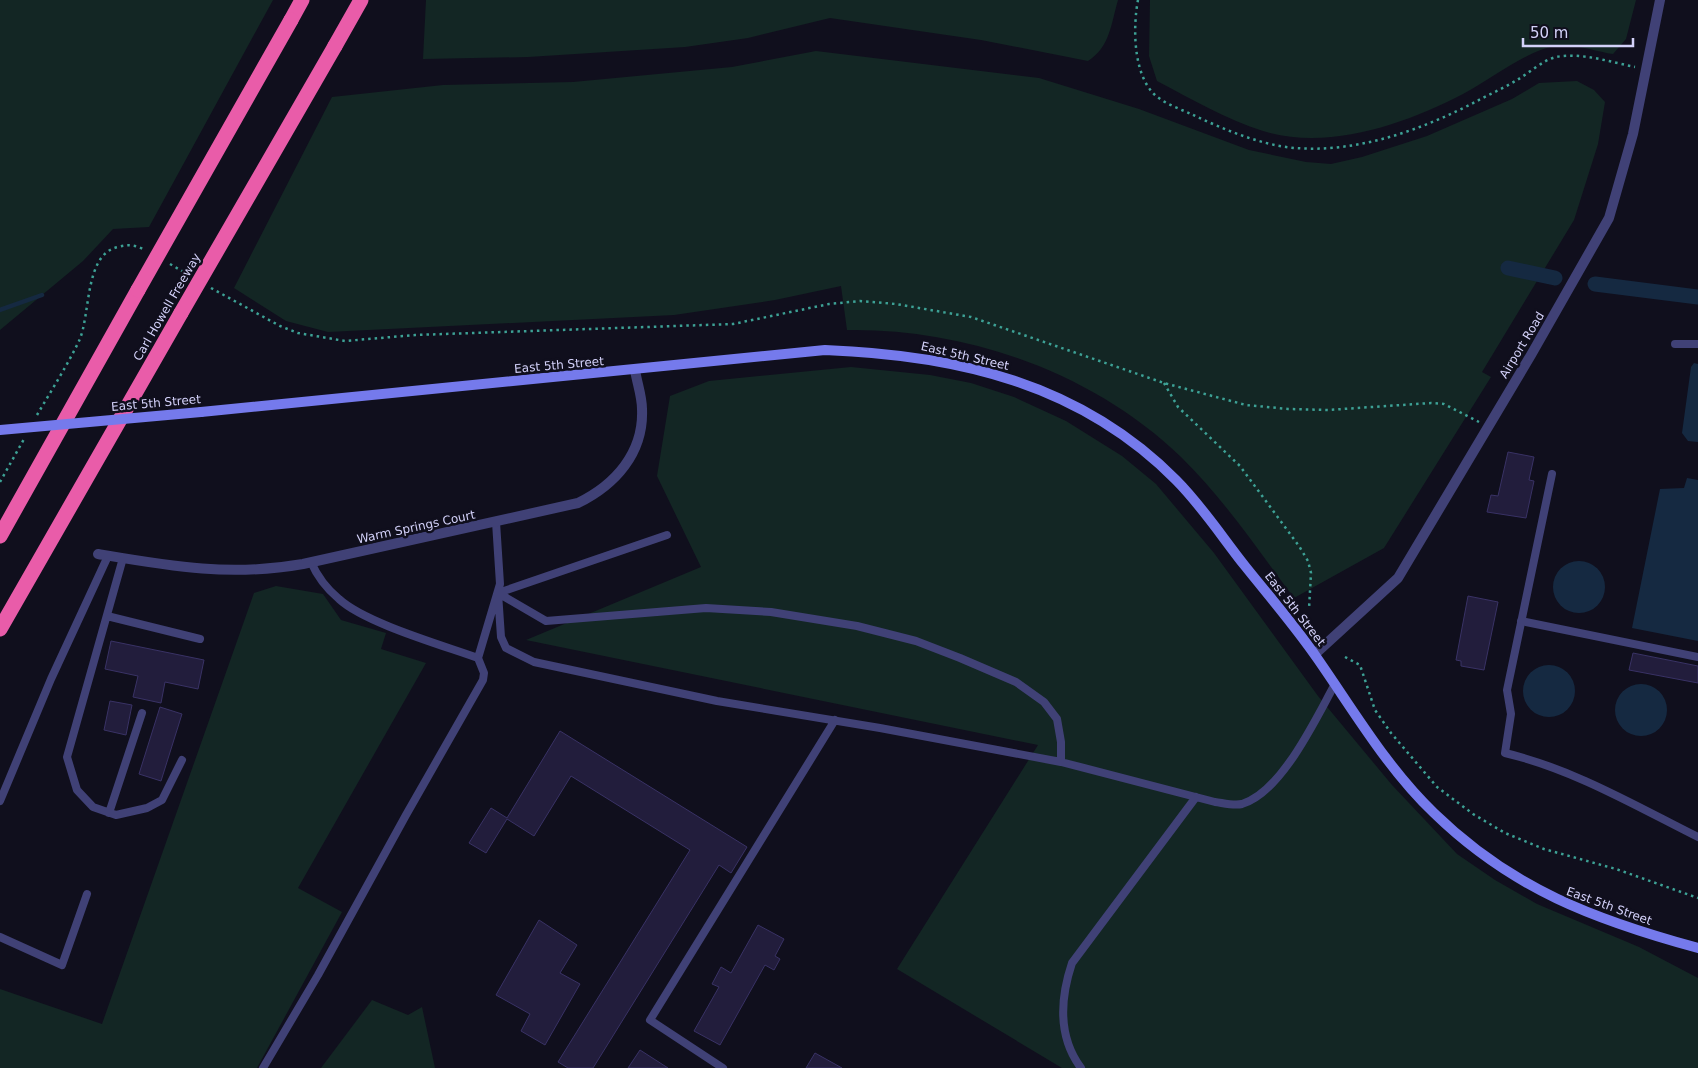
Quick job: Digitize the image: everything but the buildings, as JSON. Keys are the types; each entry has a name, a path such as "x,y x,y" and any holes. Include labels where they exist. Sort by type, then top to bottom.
{"highway":[{"path":"0,536 302,0"},
{"name":"Carl Howell Freeway","path":"0,629 361,0"}],"main road":[{"name":"East 5th Street","path":"0,430 635,370 825,350 884,352 932,359 977,369 1044,391 1126,437 1174,478 1198,504 1315,654 1391,766 1436,816 1479,853 1534,887 1587,914 1698,948"}],"street":[{"name":"Airport Road","path":"1315,654 1398,578 1587,260 1609,218 1634,134 1660,0"},
{"name":"Warm Springs Court","path":"103,555 187,569 262,570 311,562 578,503 593,496 618,476 635,448 642,420 642,407 635,370"}],"lane":[{"path":"1675,344 1698,344"},
{"path":"1552,474 1507,690 1512,714 1505,753 1521,757 1598,786 1698,837"},
{"path":"263,1068 480,688 484,673 478,658 500,584 496,522"},
{"path":"498,593 667,535"},
{"path":"0,801 103,555"},
{"path":"123,558 67,757 77,790 93,807 116,815 147,808 162,800 182,760"},
{"path":"311,562 317,575 339,600 359,612 478,658"},
{"path":"498,593 500,637 506,648 534,662 717,701 835,720 1060,762 1215,802 1240,804 1255,798 1267,788 1296,751 1335,684"},
{"path":"498,593 546,621 706,608 771,612 858,626 916,641 1016,682 1044,702 1057,720 1062,742 1060,762"},
{"path":"107,616 200,639"},
{"path":"1521,621 1698,657"},
{"path":"109,812 142,713"},
{"path":"723,1068 650,1020 835,720"},
{"path":"1081,1068 1071,1054 1063,1021 1064,991 1072,963 1196,797"},
{"path":"0,937 62,965 87,894"}],"path":[{"path":"1138,0 1136,31 1139,59 1142,75 1152,92 1168,104 1213,124 1264,142 1294,148 1326,149 1365,144 1403,133 1473,103 1554,58 1584,57 1646,70"},
{"path":"33,424 79,340 85,325 95,266 102,255 113,248 127,245 137,246 146,251"},
{"path":"162,260 194,278"},
{"path":"210,287 298,333 345,341 415,335 733,324 829,304 860,301 896,304 971,317 1164,383 1246,405 1288,410 1328,410 1387,405 1444,404 1488,427"},
{"path":"1164,383 1178,407 1240,466 1299,546 1308,561 1311,573 1309,609"},
{"path":"0,482 28,432"},
{"path":"1345,657 1360,664 1375,710 1390,732 1437,786 1473,814 1505,833 1544,849 1616,870 1698,898"}],"green space":[{"path":"0,0 273,0 149,227 113,229 83,261 0,330"},
{"path":"426,0 1118,0 1109,34 1101,49 1088,61 981,40 830,18 748,38 685,47 528,57 423,59"},
{"path":"1150,0 1636,0 1626,39 1613,54 1567,45 1549,47 1511,65 1463,94 1417,115 1366,131 1314,138 1288,136 1249,126 1157,81 1149,56"},
{"path":"816,51 1039,78 1139,109 1249,150 1306,162 1331,164 1362,157 1427,136 1512,99 1539,83 1577,81 1594,90 1605,102 1598,144 1574,220 1482,372 1491,377 1384,548 1294,598 1212,490 1181,457 1147,427 1109,401 1069,379 1026,361 982,347 938,337 892,331 847,330 841,286 775,300 674,315 328,332 286,321 234,288 332,97 443,85 573,82 732,67"},
{"path":"851,367 930,375 971,383 1014,397 1066,421 1122,456 1156,484 1214,553 1318,696 1392,785 1457,854 1495,880 1537,904 1639,947 1698,978 1698,1068 1062,1068 897,969 1038,745 526,640 701,567 657,476 670,396 709,381"},
{"path":"276,586 323,594 341,620 386,633 381,649 426,663 298,888 342,912 257,1068 0,1068 0,989 102,1024 254,593"},
{"path":"372,1000 408,1015 422,1007 435,1068 321,1068"}],"water":[{"path":"1694,363 1698,364 1698,442 1688,441 1682,433 1691,367"},
{"path":"1687,478 1698,480 1698,641 1632,628 1660,489 1684,488"},
{"path":"1579,561 1589,563 1597,569 1603,577 1605,587 1603,597 1597,605 1589,611 1579,613 1569,611 1561,605 1555,597 1553,587 1555,577 1561,569 1569,563"},
{"path":"1549,665 1559,667 1567,673 1573,681 1575,691 1573,701 1567,709 1559,715 1549,717 1539,715 1531,709 1525,701 1523,691 1525,681 1531,673 1539,667"},
{"path":"1641,684 1651,686 1659,692 1665,700 1667,710 1665,720 1659,728 1651,734 1641,736 1631,734 1623,728 1617,720 1615,710 1617,700 1623,692 1631,686"}],"waterway":[{"path":"1508,268 1555,278"},
{"path":"1595,284 1698,297"},
{"path":"0,310 42,295"}]}
